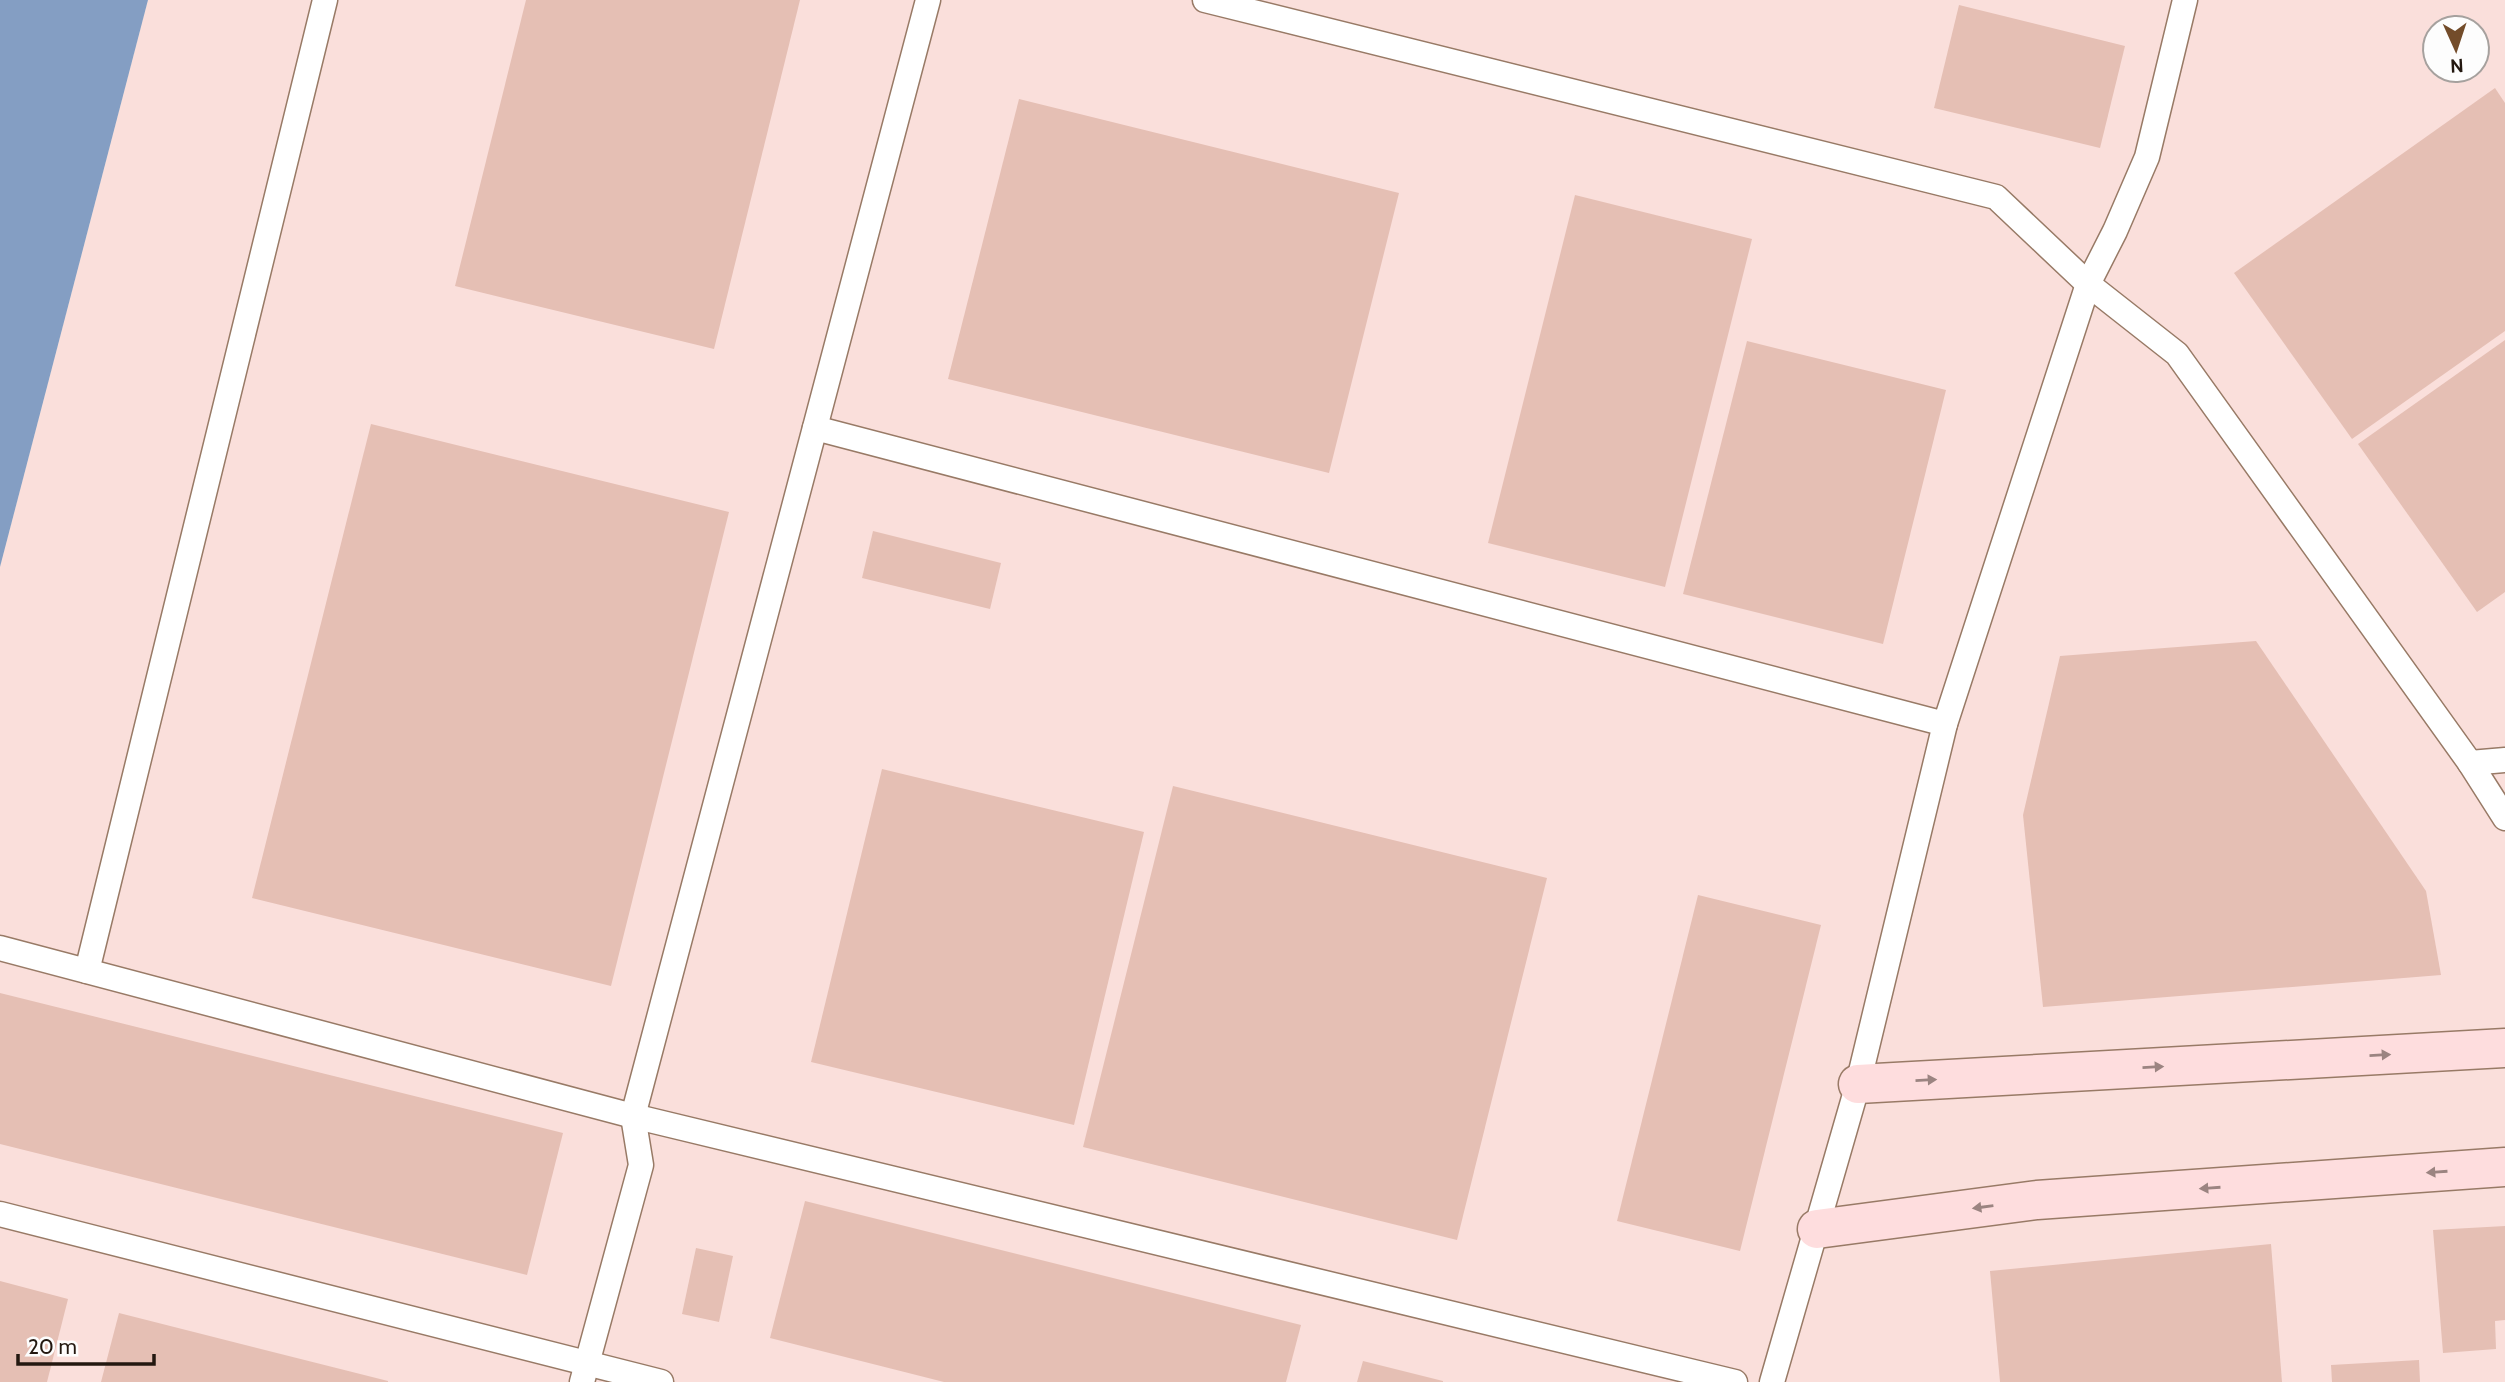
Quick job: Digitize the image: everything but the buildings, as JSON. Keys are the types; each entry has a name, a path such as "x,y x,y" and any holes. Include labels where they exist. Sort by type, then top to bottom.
{"street":[{"path":"1858,1084 2505,1048"},
{"path":"1817,1229 2036,1200 2505,1167"}],"lane":[{"path":"87,971 325,0"},
{"path":"585,1373 640,1165 633,1116 928,0"},
{"path":"1205,0 1996,197 2088,284 2177,354 2469,763 2505,818"},
{"path":"1773,1382 1858,1084 1945,723 2088,284 2115,231 2147,157 2185,0"},
{"path":"815,428 1945,723"},
{"path":"2469,763 2505,760"},
{"path":"0,948 633,1116 1735,1382"},
{"path":"0,1214 585,1373 661,1382"}],"shaded area":[{"path":"148,0 2505,0 2505,1382 0,1382 0,567"}],"water":[{"path":"0,0 148,0 0,567"}]}
